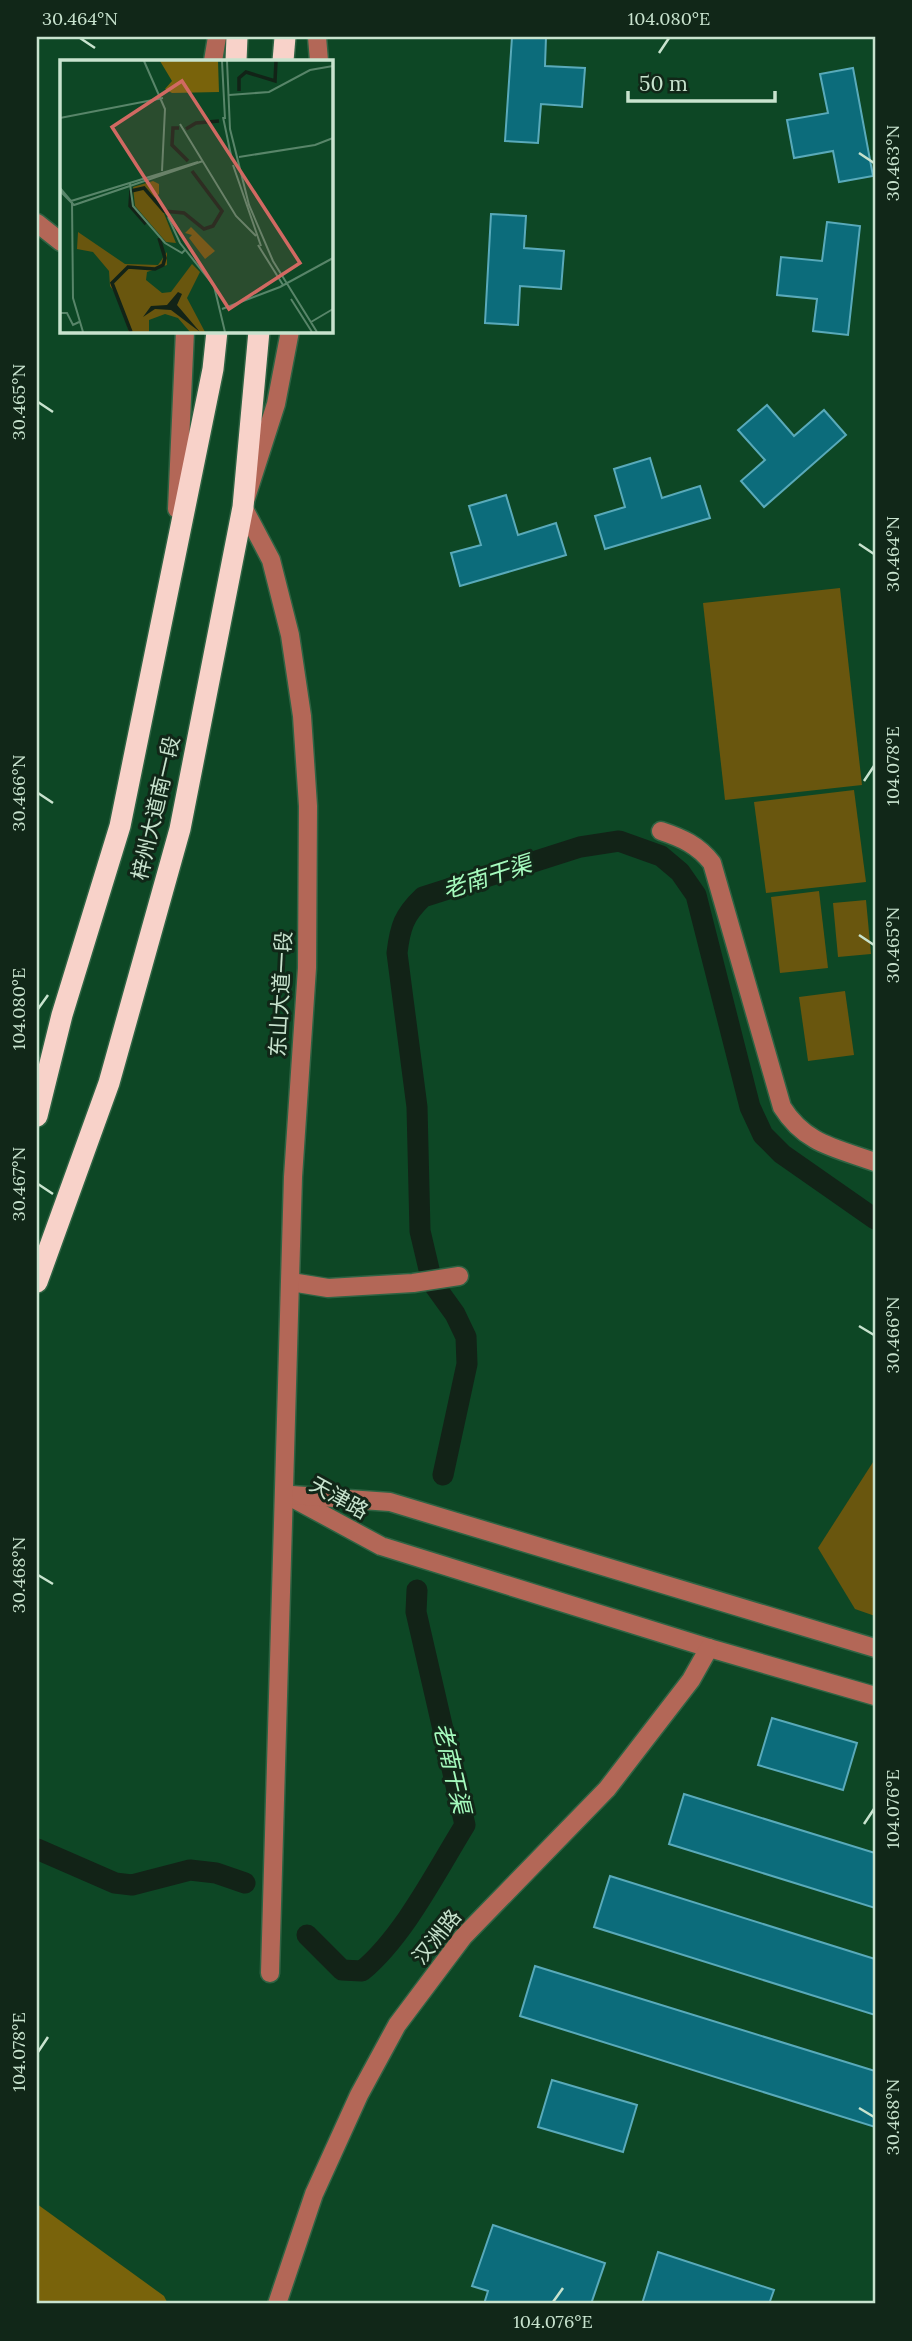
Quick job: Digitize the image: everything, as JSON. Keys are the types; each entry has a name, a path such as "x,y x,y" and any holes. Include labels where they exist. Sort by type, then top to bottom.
{"highway":[{"path":"236,60 237,37"},
{"path":"283,60 285,37"},
{"name":"梓州大道南一段","path":"37,1116 62,1014 120,826 213,369 217,332"},
{"name":"梓州大道南一段","path":"37,1282 109,1083 180,829 243,507 259,332"}],"street":[{"path":"214,60 217,37"},
{"path":"317,37 319,60"},
{"path":"37,223 60,241"},
{"path":"176,548 185,332"},
{"path":"243,507 276,404 290,332"},
{"name":"东山大道一段","path":"243,507 271,560 289,635 302,716 308,806 307,968 293,1177 270,1973"},
{"path":"661,831 687,840 702,850 712,863 782,1107 804,1135 875,1163"},
{"path":"291,1282 328,1288 412,1283 459,1276"},
{"name":"天津路","path":"285,1494 381,1546 875,1696"},
{"name":"天津路","path":"285,1494 390,1502 875,1648"},
{"name":"汉洲路","path":"277,2304 314,2194 359,2095 397,2025 463,1937 607,1789 691,1680 709,1647"}],"shaded area":[{"path":"840,588 862,785 725,800 703,603"},
{"path":"854,790 866,882 766,893 754,802"},
{"path":"819,891 828,968 780,973 771,897"},
{"path":"866,900 871,954 838,957 833,903"},
{"path":"845,991 854,1055 808,1061 799,997"},
{"path":"875,1459 875,1616 855,1609 818,1548"},
{"path":"37,2204 164,2296 168,2304 37,2304"}],"building":[{"path":"512,37 546,37 545,66 585,68 582,107 541,104 538,143 505,141"},
{"path":"853,68 873,176 839,182 833,151 794,158 787,120 828,113 820,74"},
{"path":"491,214 526,216 524,248 564,251 561,289 520,286 518,325 485,323"},
{"path":"827,222 860,226 848,335 813,331 817,299 777,295 781,257 822,261"},
{"path":"767,405 794,436 824,410 846,435 764,507 741,481 765,460 738,430"},
{"path":"650,458 662,498 700,486 710,518 605,549 595,516 625,507 614,469"},
{"path":"506,495 518,535 556,523 566,555 460,586 451,553 481,545 469,506"},
{"path":"772,1718 857,1743 843,1790 758,1765"},
{"path":"684,1794 875,1853 875,1908 669,1844"},
{"path":"610,1876 875,1959 875,2015 594,1927"},
{"path":"535,1966 875,2071 875,2127 520,2016"},
{"path":"552,2080 637,2105 623,2152 538,2127"},
{"path":"493,2225 605,2263 591,2304 484,2304 488,2291 472,2286"},
{"path":"658,2252 774,2290 769,2304 642,2304"}],"waterway":[{"name":"老南干渠","path":"443,1475 467,1364 466,1337 455,1314 432,1282 420,1231 417,1107 397,953 404,922 423,897 580,847 619,841 661,856 680,872 696,895 750,1107 763,1135 782,1154 875,1219"},
{"name":"老南干渠","path":"307,1935 342,1970 362,1971 392,1940 405,1922 465,1825 416,1612 417,1590"},
{"name":"老南干渠","path":"37,1849 115,1883 132,1885 190,1870 216,1873 245,1883"}]}
